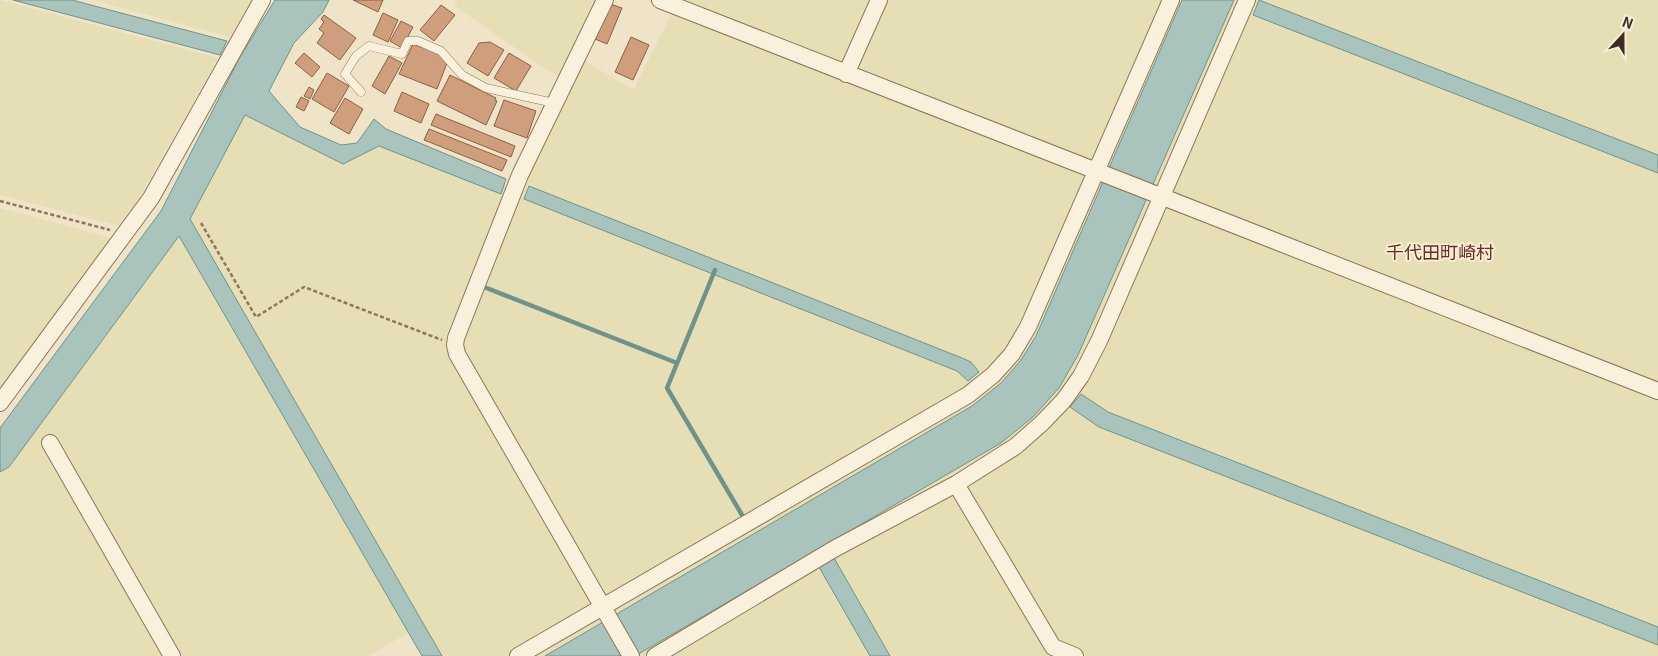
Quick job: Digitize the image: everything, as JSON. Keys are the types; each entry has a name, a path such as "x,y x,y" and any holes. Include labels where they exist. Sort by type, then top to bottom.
{"street":[{"path":"0,403 151,198 262,0"},
{"path":"605,0 520,174 456,338 455,345 457,354 631,656"},
{"path":"660,0 1658,391"},
{"path":"846,74 879,0"},
{"path":"518,656 604,610 968,394 993,375 1012,354 1028,327 1099,173 1171,0"},
{"path":"655,656 834,549 956,484 1016,446 1042,423 1070,392 1081,376 1099,341 1156,195 1247,0"},
{"path":"50,443 172,656"},
{"path":"956,484 1053,647 1075,656"}],"lane":[{"path":"361,92 345,74 356,56 369,46 402,54 408,41 418,41 441,51 462,76 486,88 554,103"}],"path":[{"path":"0,201 125,234"},
{"path":"201,223 256,317 304,287 455,345"}],"shaded area":[{"path":"0,0 218,58 123,227 0,195"},
{"path":"93,0 252,0 230,37"},
{"path":"457,0 612,0 574,54 633,90 671,15 646,0 1658,0 1658,656 430,656 415,629 368,656 0,656 0,461 240,105 341,158 373,135 512,189 561,79 454,6"},
{"path":"0,208 112,238 0,393"}],"water":[{"path":"13,0 72,0 227,41 220,55"},
{"path":"275,0 329,0 323,12 294,43 269,91 300,127 341,145 357,143 374,119 386,129 506,179 501,194 379,146 343,164 245,115 190,219 442,656 422,656 179,236 9,467 0,472 0,428 161,211 240,57"},
{"path":"1182,0 1234,0 1078,355 1059,388 1033,417 1001,443 635,656 545,656 972,406 1001,383 1021,360 1036,336"},
{"path":"1259,0 1658,155 1658,173 1253,15"},
{"path":"529,186 962,358 971,362 979,372 968,381 957,371 524,199"},
{"path":"1081,394 1108,412 1658,627 1658,645 1099,427 1070,407"},
{"path":"834,558 890,656 870,656 819,567"}],"building":[{"path":"353,0 383,0 378,12"},
{"path":"610,4 622,8 607,44 595,39"},
{"path":"441,5 455,15 434,41 420,30"},
{"path":"383,13 398,20 388,42 373,35"},
{"path":"324,15 356,38 340,60 317,43 324,33 319,29 324,22 321,19"},
{"path":"401,21 413,27 402,48 390,41"},
{"path":"631,37 649,45 633,80 615,72"},
{"path":"490,42 504,50 488,76 467,63 479,43"},
{"path":"413,44 438,53 447,63 437,89 399,74"},
{"path":"304,53 320,67 312,77 295,63"},
{"path":"509,53 531,66 516,91 494,78"},
{"path":"389,56 402,63 385,94 372,86"},
{"path":"327,73 349,86 334,112 312,99"},
{"path":"450,75 496,98 495,100 497,101 486,125 437,101"},
{"path":"309,87 314,90 310,99 304,96"},
{"path":"402,92 429,104 421,123 394,111"},
{"path":"301,97 309,101 304,111 296,107"},
{"path":"345,98 363,109 349,134 330,123"},
{"path":"504,100 536,111 527,138 494,126"},
{"path":"436,114 515,146 511,157 431,125"},
{"path":"429,129 507,160 502,171 424,140"}],"waterway":[{"path":"715,270 667,388 742,515"},
{"path":"484,287 677,363"}],"district":[{"name":"千代田町崎村","path":"1440,251"}]}
